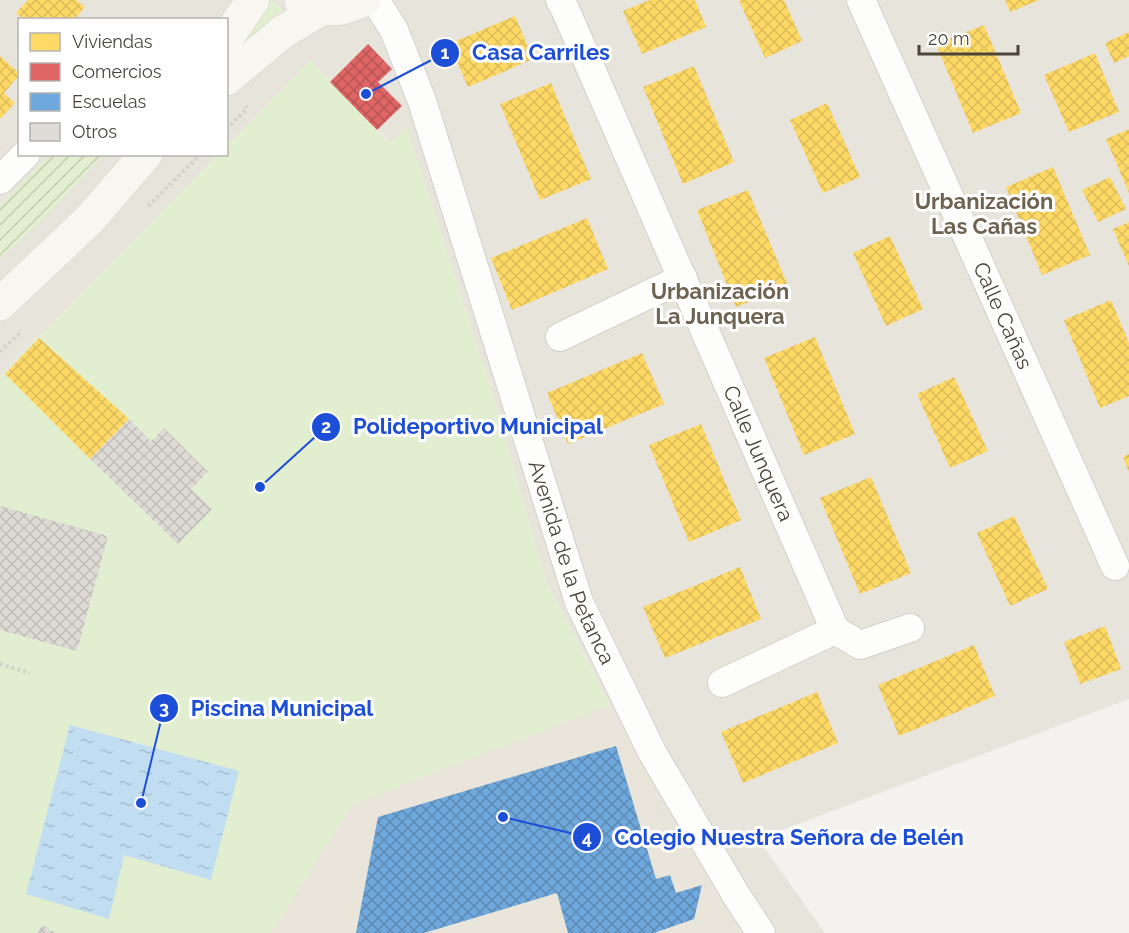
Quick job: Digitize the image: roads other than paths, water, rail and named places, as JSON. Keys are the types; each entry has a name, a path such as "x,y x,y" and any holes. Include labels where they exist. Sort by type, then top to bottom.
{"main road":[{"path":"228,36 253,0"},
{"path":"228,77 284,31 309,4 344,10 364,0"},
{"path":"0,304 90,219 144,156"}],"street":[{"name":"Avenida de la Petanca","path":"375,0 394,30 422,101 579,602 652,752 736,895 761,933"},
{"name":"Calle Cañas","path":"861,0 1115,566"},
{"name":"Calle Junquera","path":"570,3 683,278 835,630"},
{"path":"0,180 24,156"},
{"path":"560,337 683,278"},
{"path":"722,683 835,630 860,645 910,628"}],"water":[{"path":"70,725 239,771 211,880 124,855 109,919 26,894"}],"place":[{"name":"Casa Carriles","path":"366,94"},
{"name":"Polideportivo Municipal","path":"260,487"},
{"name":"Piscina Municipal","path":"141,803"},
{"name":"Colegio Nuestra Señora de Belén","path":"503,817"}],"district":[{"name":"Urbanización Las Cañas","path":"984,214"},
{"name":"Urbanización La Junquera","path":"720,304"}]}
